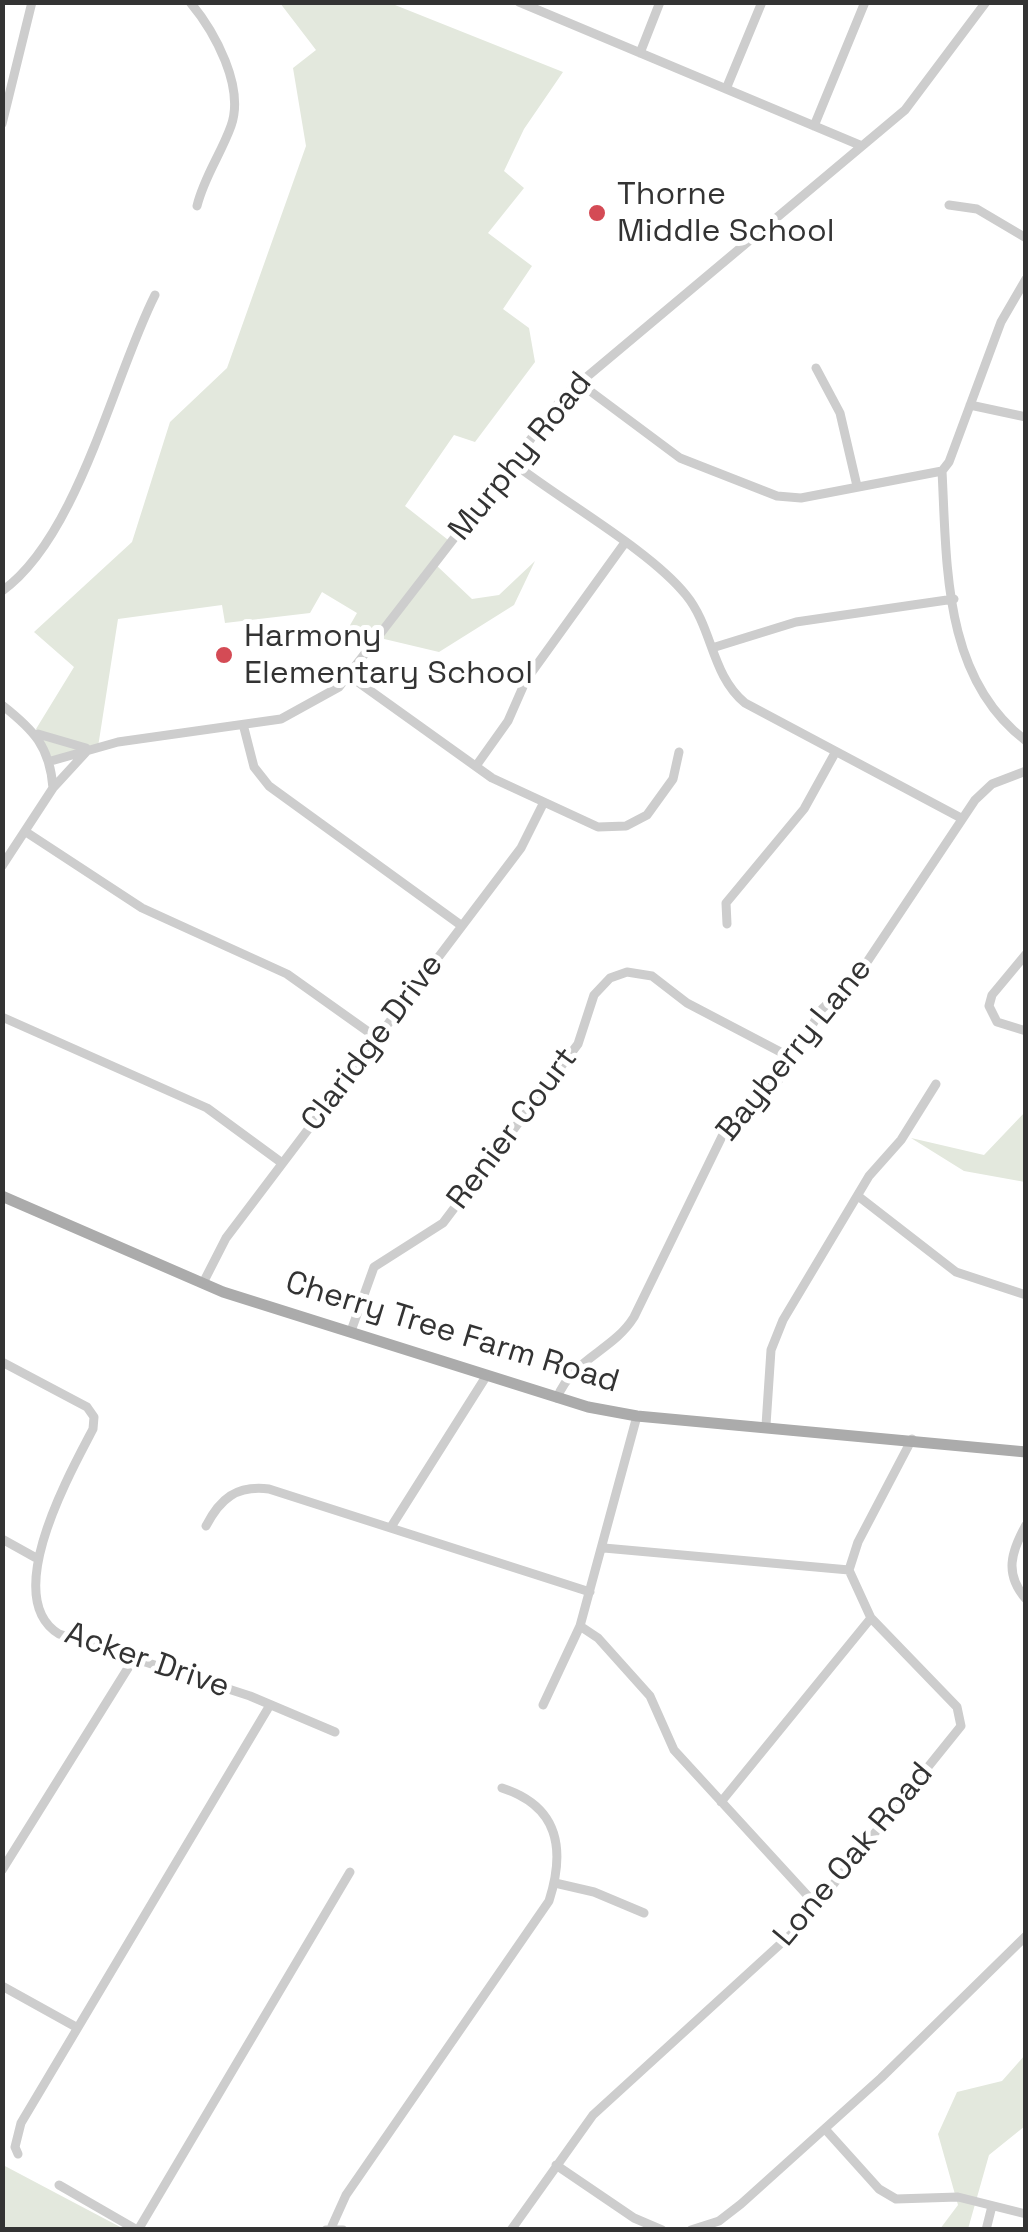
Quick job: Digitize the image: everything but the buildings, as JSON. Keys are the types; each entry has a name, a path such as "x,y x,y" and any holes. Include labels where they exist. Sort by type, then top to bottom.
{"main road":[{"name":"Cherry Tree Farm Road","path":"2,1196 203,1284 556,1398 637,1416 1026,1452"}],"street":[{"path":"2,124 32,2"},
{"path":"190,2 230,76 236,101 230,130 204,180 196,206"},
{"path":"519,2 862,146"},
{"path":"553,17 559,2"},
{"path":"640,53 660,2"},
{"path":"726,89 762,2"},
{"path":"814,126 866,2"},
{"name":"Murphy Road","path":"50,761 88,748 244,728 300,712 350,676 512,462 578,382 920,94 986,2"},
{"path":"950,205 978,209 1026,238"},
{"path":"1026,278 1002,322 942,470 962,656 978,692 1002,722 1026,741"},
{"path":"2,591 24,574 46,544 100,436 132,344 155,295"},
{"path":"816,368 840,413 857,486"},
{"path":"578,382 680,458 777,496 802,498 942,470"},
{"path":"970,405 1026,417"},
{"path":"512,462 684,592 700,616 724,680 737,697 961,818"},
{"path":"476,766 508,721 526,680 624,544"},
{"path":"712,648 836,614 954,598"},
{"path":"350,676 476,766 598,827 635,822 659,802 678,768 679,752"},
{"path":"2,705 38,734 88,748 52,788 4,861"},
{"path":"244,728 249,755 269,786 462,926"},
{"path":"38,734 50,761 52,788"},
{"path":"727,924 726,903 804,808 835,753"},
{"name":"Bayberry Lane","path":"556,1398 572,1370 628,1328 730,1120 767,1092 822,1009 859,974 961,818 988,786 1026,771"},
{"name":"Claridge Drive","path":"203,1284 226,1238 521,848 544,802"},
{"path":"26,832 142,908 287,974 377,1038"},
{"path":"1026,954 992,995 989,1006 997,1022 1026,1031"},
{"name":"Renier Court","path":"350,1331 374,1267 443,1223 578,1044 594,995 610,978 627,972 652,976 687,1003 792,1058"},
{"path":"2,1017 206,1108 282,1163"},
{"path":"766,1425 776,1334 858,1196 936,1084"},
{"path":"858,1196 956,1272 1026,1295"},
{"name":"Acker Drive","path":"2,1362 87,1407 94,1418 93,1429 60,1497 38,1559 32,1592 44,1622 59,1634 270,1704 334,1732"},
{"path":"391,1527 487,1375"},
{"path":"543,1705 580,1626 637,1416"},
{"path":"604,1548 849,1570 858,1542 912,1440"},
{"path":"206,1526 224,1498 257,1488 590,1592"},
{"path":"1026,1524 1010,1563 1015,1585 1026,1599"},
{"path":"2,1539 38,1559"},
{"name":"Lone Oak Road","path":"511,2230 592,2116 818,1907 962,1722 957,1707 871,1618 858,1598 849,1570"},
{"path":"721,1802 871,1618"},
{"path":"580,1626 598,1638 650,1696 669,1744 818,1907"},
{"path":"2,1870 134,1660"},
{"path":"18,2154 15,2147 21,2123 270,1704"},
{"path":"344,2230 329,2228 366,2166 540,1920 555,1883 556,1842 545,1815 524,1794 502,1788"},
{"path":"59,2184 137,2230 350,1872"},
{"path":"555,1883 594,1892 644,1912"},
{"path":"691,2230 727,2216 825,2129 1026,1936"},
{"path":"2,1986 76,2027"},
{"path":"825,2129 886,2195 909,2202 958,2197 1026,2214"},
{"path":"556,2165 634,2218 662,2230"},
{"path":"986,2230 992,2206"}],"shaded area":[{"path":"280,3 390,3 563,72 524,129 504,171 524,188 488,233 532,266 503,309 529,328 535,362 475,442 454,435 405,506 452,543 436,565 472,599 499,595 535,561 514,605 439,652 380,638 371,650 345,634 357,613 322,592 310,613 225,623 222,605 118,619 98,747 53,760 36,729 74,667 34,632 132,542 170,422 227,368 306,146 293,68 316,50"},
{"path":"1025,1112 1025,1182 964,1171 911,1138 984,1155"},
{"path":"1025,2055 1025,2126 989,2155 968,2229 940,2229 958,2205 938,2134 957,2092 1002,2081"},
{"path":"3,2165 124,2229 3,2229"}],"place":[{"name":"Thorne Middle School","path":"597,213"},
{"name":"Harmony Elementary School","path":"224,655"}]}
